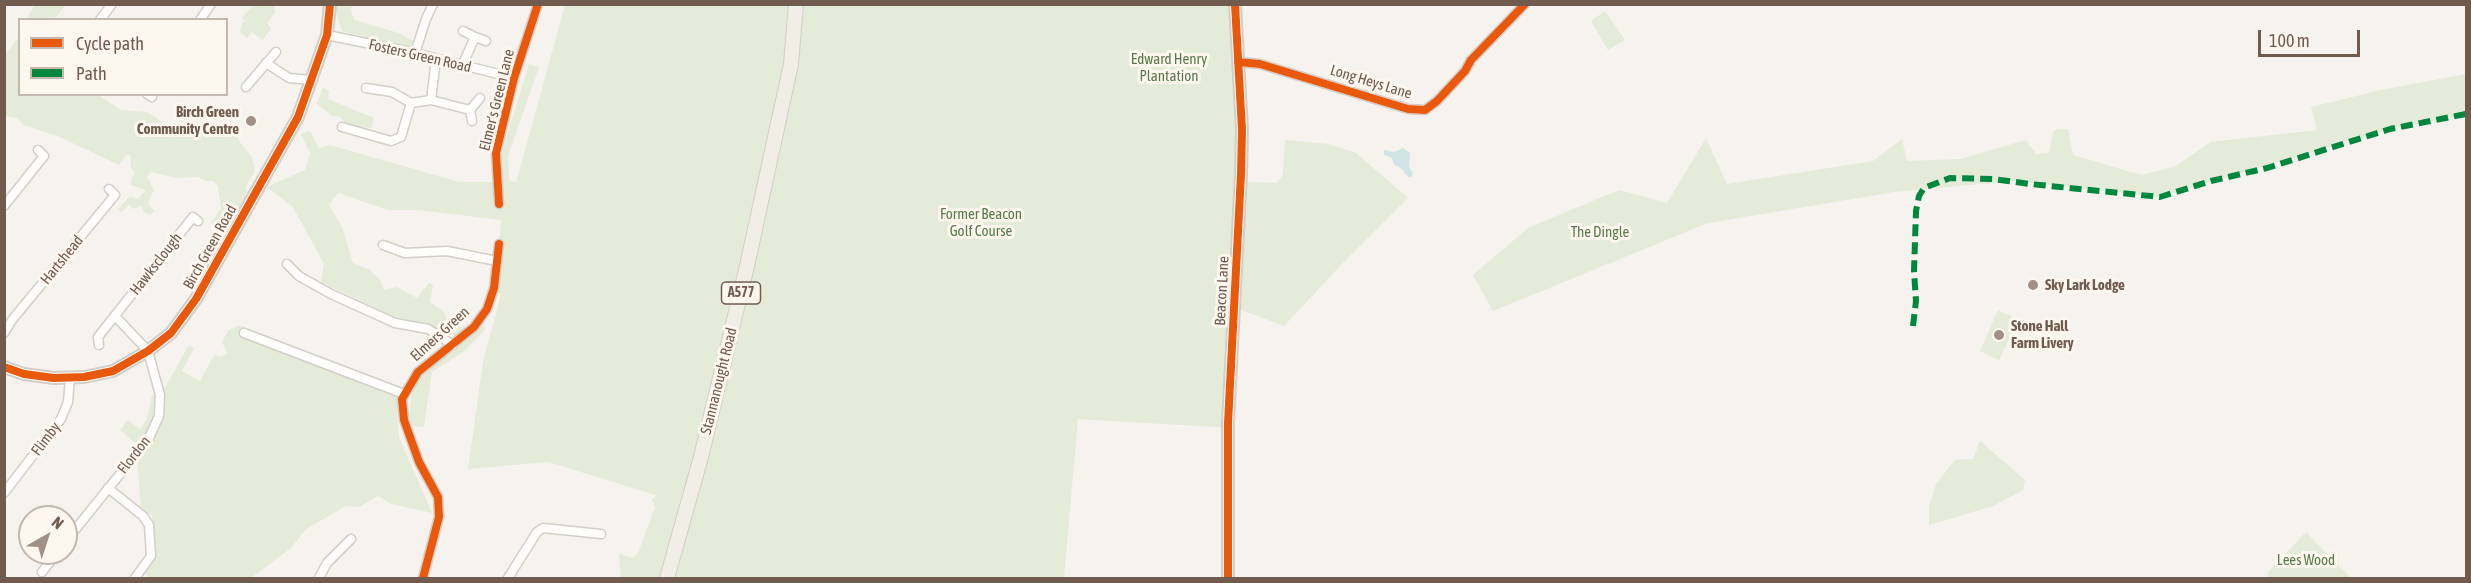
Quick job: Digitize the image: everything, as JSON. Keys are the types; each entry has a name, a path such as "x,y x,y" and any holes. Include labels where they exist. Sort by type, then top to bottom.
{"main road":[{"name":"Stannanought Road","path":"667,579 701,457 747,266 790,64 796,4"}],"street":[{"path":"102,18 112,4"},
{"path":"201,18 211,4"},
{"name":"Birch Green Road","path":"4,367 39,377 70,378 113,371 148,351 171,333 196,299 298,117 327,35 330,4"},
{"path":"415,53 433,4"},
{"name":"Elmer's Green Lane","path":"500,204 496,153 514,78 538,4"},
{"name":"Beacon Lane","path":"1228,579 1228,423 1242,130 1235,4"},
{"name":"Long Heys Lane","path":"1238,62 1260,64 1408,109 1425,110 1437,101 1465,71 1471,60 1525,4"},
{"path":"463,31 486,41"},
{"name":"Fosters Green Road","path":"327,35 415,53 514,78"},
{"path":"462,66 475,37"},
{"path":"246,87 276,52"},
{"path":"431,100 436,59"},
{"path":"266,63 289,78 311,80"},
{"path":"366,88 392,92 411,103 431,100 470,110"},
{"path":"470,110 480,98"},
{"path":"342,128 391,141 400,136 411,103"},
{"path":"470,110 472,121"},
{"path":"4,206 44,156 38,150"},
{"name":"Hartshead","path":"4,333 12,320 115,195 109,189"},
{"name":"Hawksclough","path":"99,345 98,337 193,217 198,221"},
{"name":"Elmers Green","path":"404,394 424,366 474,327 487,309 494,288 499,244"},
{"path":"383,245 405,254 447,251 497,261"},
{"name":"Elmers Green","path":"287,264 299,276 330,294 395,323 428,329 453,345"},
{"path":"115,316 148,351"},
{"path":"244,333 404,394 402,399 404,420 419,462 438,497 439,517 423,579"},
{"name":"Flordon","path":"78,526 149,438 159,416 160,395 148,351"},
{"name":"Flimby","path":"4,493 61,419 68,402 70,378"},
{"name":"Flordon","path":"108,488 143,516 149,525 151,555 135,579"},
{"path":"508,579 537,532 543,528 556,527 583,534 601,534"},
{"path":"319,579 327,563 351,539"},
{"path":"42,572 48,565"}],"green space":[{"path":"34,4 66,5 55,18 27,18"},
{"path":"254,4 266,7 266,5 274,5 275,13 267,23 271,29 262,40 252,32 247,38 240,32 242,23 245,21 242,18"},
{"path":"336,5 352,5 354,20 399,33 415,42 410,48 342,31 335,10"},
{"name":"Former Beacon Golf Course","path":"565,5 1233,5 1238,129 1232,428 1078,419 1064,578 621,578 619,554 632,558 638,553 655,507 652,500 656,495 548,462 468,469 483,362 501,294 496,292 501,220 418,210 388,210 338,193 329,205 342,227 353,263 370,270 380,280 384,290 397,287 417,298 429,283 433,285 430,302 444,312 448,321 467,329 475,318 486,329 463,352 432,372 424,427 408,425 412,392 417,378 414,370 460,340 453,334 426,324 395,317 321,282 324,264 293,207 267,187 305,170 310,153 301,134 310,131 319,148 330,145 459,182 494,182 500,178 500,158 529,64 539,67 508,156 509,180 516,183"},
{"path":"1605,11 1625,40 1608,50 1591,21"},
{"path":"18,38 18,96 100,96 121,110 147,112 167,125 220,126 236,131 239,141 252,157 255,171 245,188 251,196 217,256 206,251 218,230 211,223 221,208 218,186 213,181 206,181 199,177 178,178 150,172 147,177 154,190 148,203 154,211 150,215 144,212 141,206 133,209 129,205 121,213 118,209 130,196 138,199 146,190 131,185 135,173 131,168 130,155 126,155 119,165 60,137 24,125 17,118 5,116 4,56"},
{"name":"The Dingle","path":"2466,74 2466,115 2395,128 2160,197 2013,181 1894,192 1708,223 1493,311 1473,275 1528,228 1619,190 1667,203 1706,138 1727,184 1873,161 1902,139 1907,161 1960,159 2026,140 2036,154 2049,153 2054,130 2068,129 2073,155 2141,175 2174,167 2211,142 2317,130 2311,107 2381,90"},
{"path":"323,87 329,91 328,99 374,118 371,128 346,124 340,117 332,116 317,104"},
{"path":"1285,140 1329,144 1356,153 1408,198 1284,326 1239,309 1247,182 1277,183 1283,174"},
{"name":"Stone Hall Farm Livery","path":"1998,310 2018,320 1999,360 1980,351"},
{"path":"239,325 399,395 397,414 399,437 432,513 391,504 378,496 359,507 346,506 306,529 291,548 251,578 150,578 144,573 155,554 152,516 141,507 136,444 120,430 128,420 140,429 147,419 152,395 166,386 188,346 194,348 182,371 200,381 214,355 222,357 227,353 222,342 228,331"},
{"path":"1980,441 2025,480 2023,490 1993,506 1929,525 1929,507 1936,484 1955,460 1973,459"},
{"name":"Lees Wood","path":"2306,532 2351,578 2267,578 2268,572"}],"shaded area":[{"path":"1403,148 1410,153 1409,167 1413,173 1411,177 1408,177 1394,164 1392,158 1384,155 1384,150 1394,152"}],"marked path":[{"path":"1913,326 1916,301 1914,271 1916,211 1919,196 1924,188 1950,178 1993,179 2160,197 2211,181 2267,168 2390,129 2466,114"}],"cycle path":[{"path":"4,367 24,374 54,378 84,377 113,371 148,351 171,333 196,299 298,117 327,35 330,4"},
{"path":"499,204 496,153 514,78 538,4"},
{"path":"1228,578 1228,423 1242,130 1235,4"},
{"path":"1238,62 1260,64 1408,109 1425,110 1437,101 1465,71 1471,60 1525,4"},
{"path":"423,578 439,517 438,497 419,462 404,420 402,399 418,372 474,327 487,309 494,288 499,244"}],"place":[{"name":"Birch Green Community Centre","path":"251,121"},
{"name":"Sky Lark Lodge","path":"2033,285"},
{"name":"Stone Hall Farm Livery","path":"1999,335"}],"park label":[{"name":"Edward Henry Plantation","path":"1169,68"}]}
